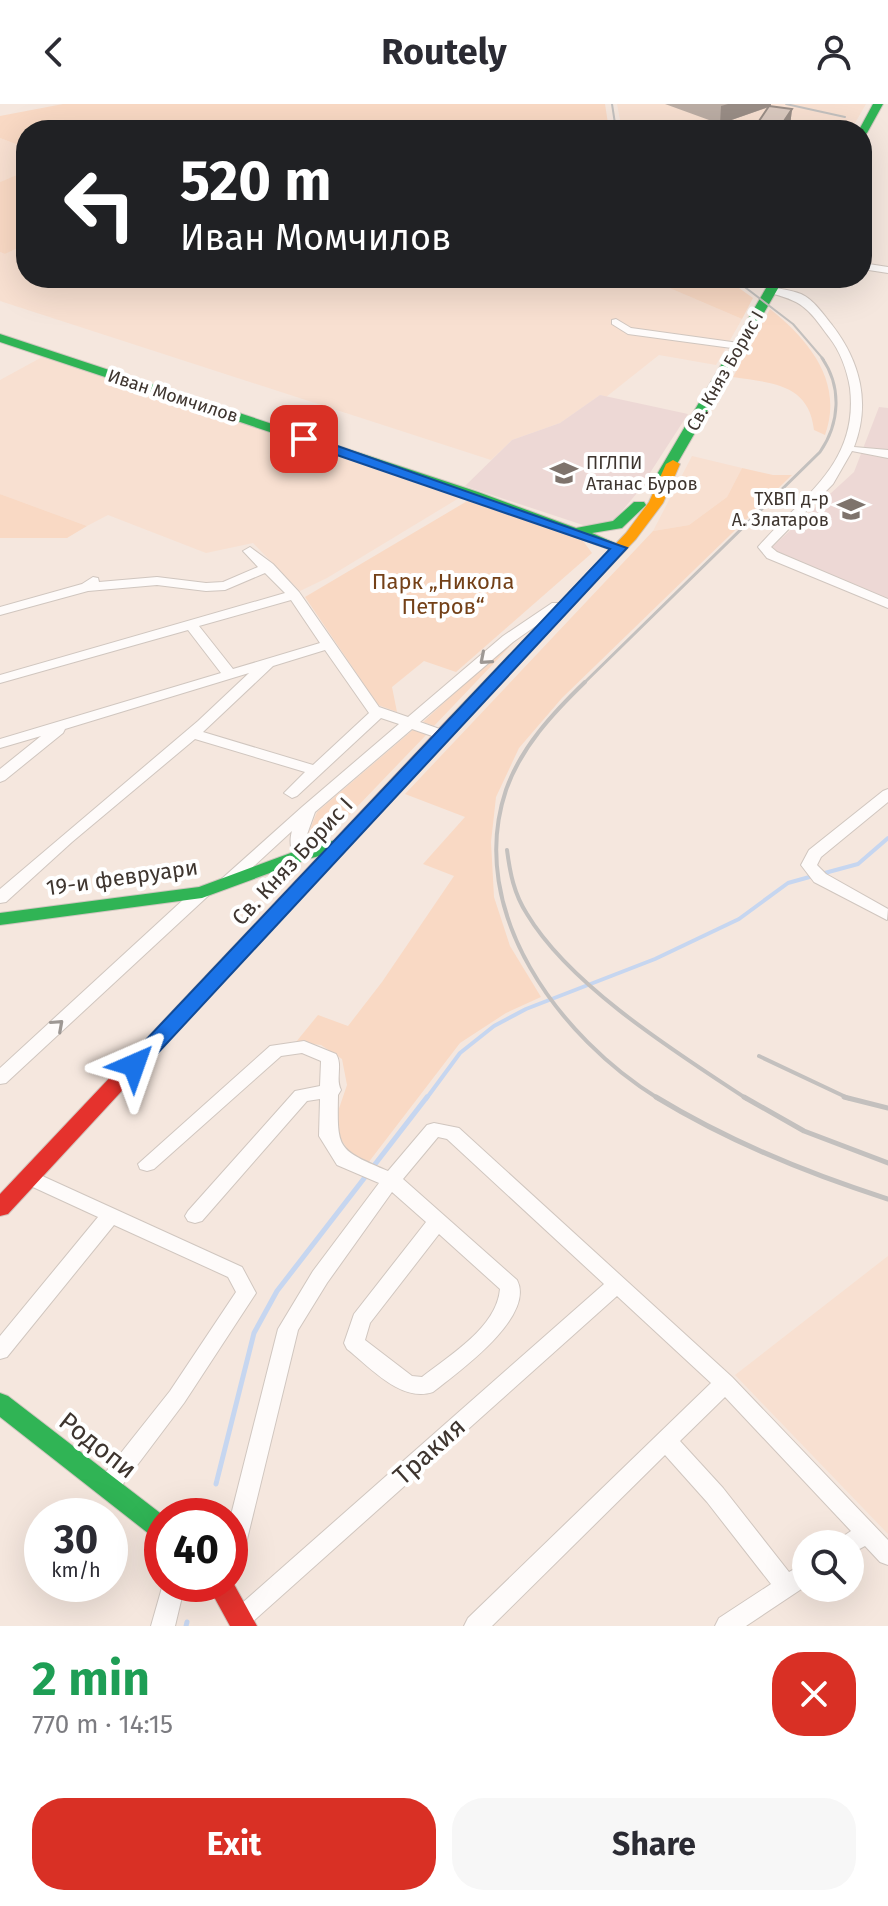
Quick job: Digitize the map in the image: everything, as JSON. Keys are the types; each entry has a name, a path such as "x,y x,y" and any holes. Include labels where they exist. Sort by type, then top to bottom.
{"street":[{"name":"Св. Княз Борис I","path":"619,548 639,505 673,464 772,288"},
{"path":"782,288 799,297 854,361 864,378 870,413 858,450 846,472 764,547 772,555 888,604"},
{"path":"616,322 628,331 739,346"},
{"name":"Иван Момчилов","path":"0,338 577,531 619,548"},
{"path":"858,450 888,454"},
{"name":"Св. Княз Борис I","path":"0,1208 570,597 635,534 666,489 673,464"},
{"path":"577,531 617,525 639,505"},
{"path":"250,551 294,595 379,712 443,735"},
{"path":"0,611 91,583 157,581 225,586 268,567"},
{"path":"0,679 294,595"},
{"path":"225,883 508,639 570,597"},
{"path":"191,625 230,675"},
{"path":"0,744 328,645"},
{"path":"0,898 38,861 195,734 268,663"},
{"path":"292,793 313,770 379,712"},
{"path":"0,777 63,725"},
{"path":"195,734 313,770"},
{"path":"887,915 820,878 809,865 815,854 888,794"},
{"path":"302,855 297,840 308,810"},
{"name":"19-и февруари","path":"0,919 202,892 340,844"},
{"path":"0,1078 202,892"},
{"path":"147,1164 276,1050 304,1047 330,1058 332,1090 328,1136 344,1160 391,1180 438,1221 510,1286 512,1297 499,1322 426,1386 407,1384 354,1343 361,1320 438,1221"},
{"path":"195,1216 301,1096 332,1090"},
{"path":"246,1498 288,1329 320,1277 391,1180 434,1130 452,1133 725,1383 851,1530"},
{"path":"29,1177 235,1272 246,1293 177,1397 109,1485"},
{"path":"0,1351 111,1215"},
{"name":"Тракия","path":"243,1622 618,1284"},
{"path":"476,1626 725,1383"},
{"name":"Родопи","path":"0,1403 144,1514"},
{"path":"665,1440 792,1576"},
{"path":"864,1541 888,1555"},
{"path":"727,1626 792,1583"},
{"path":"163,1626 169,1602"},
{"path":"232,1602 243,1622"}],"shaded area":[{"path":"617,104 866,104 857,120 620,120"},
{"path":"0,138 16,144 16,175 0,182"},
{"path":"16,249 16,288 669,288 742,319 716,365 659,355 606,397 600,395 560,423 512,440 491,460 0,301 0,252 5,254"},
{"path":"44,356 464,495 327,578 300,591 253,543 206,553 108,515 87,526 0,494 0,380"},
{"name":"ПГЛПИ Атанас Буров","path":"600,395 688,414 637,493 612,523 586,526 465,486 512,440 560,423"},
{"name":"ТХВП д-р А. Златаров","path":"879,407 888,408 888,599 778,553 772,547 854,472"},
{"path":"692,456 742,468 727,497 689,525 653,531"},
{"path":"888,1256 888,1534 735,1375"}],"green space":[{"path":"63,104 605,104 607,120 16,120 16,144 0,138 0,116"},
{"path":"16,175 16,249 5,254 0,252 0,182"},
{"path":"669,288 739,288 753,298 742,319"},
{"path":"770,309 810,349 826,380 830,416 825,435 814,430 811,414 796,394 774,384 733,377"},
{"path":"742,468 773,475 792,475 562,698 519,748 496,797 491,842 494,897 510,946 541,997 506,1013 460,1043 368,1163 351,1155 333,1126 347,1085 342,1059 321,1045 296,1042 318,1015 348,1026 454,876 423,864 465,817 405,794 653,531 689,525 727,497"},
{"path":"0,494 87,526 67,538 0,538"},
{"name":"Парк „Никола Петров“","path":"469,500 583,541 592,553 456,672 424,661 392,687 397,712 378,705 305,597"},
{"path":"512,640 516,640 434,726 423,722"},
{"path":"415,728 428,733 330,835 309,844 306,839 317,812"}],"building":[{"path":"769,106 792,109 785,120 760,120"}],"waterway":[{"path":"821,874 858,864 888,838"},
{"path":"426,1099 460,1053 494,1026 526,1009 655,959 739,919 788,883 813,876"},
{"path":"216,1484 254,1333 277,1291 427,1097"},
{"path":"186,1626 187,1622"}],"railway":[{"path":"612,104 614,120"},
{"path":"786,104 845,117"},
{"path":"746,288 793,324 824,360"},
{"path":"583,684 820,452 832,429 836,405 833,381 822,358"},
{"path":"583,684 539,732 512,774 497,836 499,881 510,925 530,967 556,1007 622,1073 657,1097"},
{"path":"507,850 519,899 546,941 570,967 627,1016 747,1099"},
{"path":"759,1056 848,1098"},
{"path":"657,1097 769,1155 888,1199"},
{"path":"744,1097 804,1131 888,1163"},
{"path":"848,1098 888,1108"}],"traffic: fast":[{"path":"869,120 878,104"},
{"path":"663,476 772,288"},
{"path":"0,338 473,495 619,548"},
{"path":"580,531 617,525 639,505"},
{"path":"0,919 202,892 302,855 339,845"},
{"path":"0,1403 144,1515"}],"traffic: slow":[{"path":"456,720 631,536 656,503 673,464"}],"traffic: jam":[{"path":"0,1208 456,720"},
{"path":"230,1602 244,1626"}],"place":[{"name":"ПГЛПИ Атанас Буров","path":"564,473"},
{"name":"ТХВП д-р А. Златаров","path":"851,509"}],"route":[{"path":"134,1065 619,548 304,439"}]}
